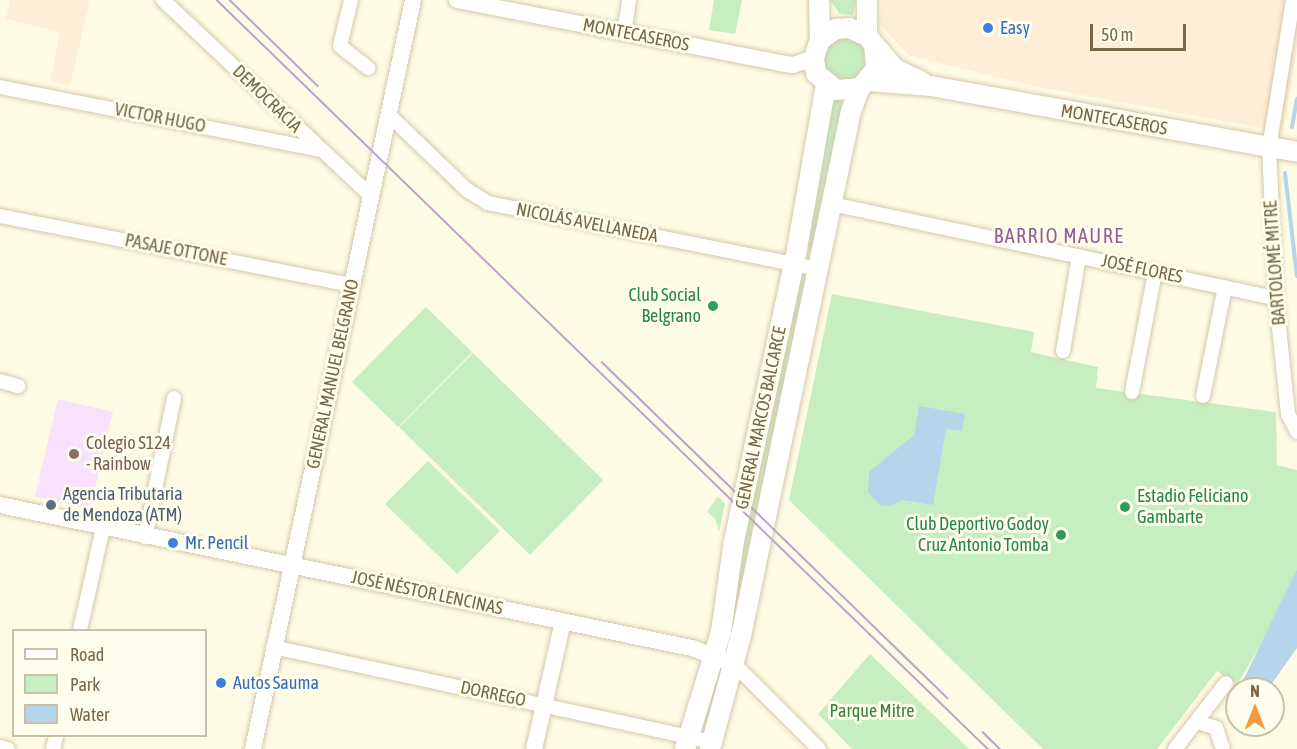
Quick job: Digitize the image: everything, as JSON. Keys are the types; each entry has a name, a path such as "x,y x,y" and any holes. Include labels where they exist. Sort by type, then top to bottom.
{"main road":[{"path":"819,0 816,72 826,84 844,91 864,85 877,63 870,40 867,0"},
{"path":"817,49 843,28 870,40"},
{"name":"MONTECASEROS","path":"870,40 896,69 931,86"},
{"name":"GENERAL MARCOS BALCARCE","path":"687,743 716,654 739,516 794,264 826,84"},
{"name":"MONTECASEROS","path":"864,85 931,86 1297,152"},
{"name":"GENERAL MARCOS BALCARCE","path":"711,745 734,664 832,204 864,85"}],"street":[{"name":"DEMOCRACIA","path":"163,0 372,197"},
{"path":"351,0 340,46 368,68"},
{"name":"GENERAL MANUEL BELGRANO","path":"253,749 290,566 414,0"},
{"name":"MONTECASEROS","path":"457,0 793,65 817,49"},
{"path":"624,33 629,0"},
{"name":"BARTOLOMÉ MITRE","path":"1293,0 1269,148 1276,298 1288,414 1297,432"},
{"name":"VICTOR HUGO","path":"0,87 320,150"},
{"path":"265,139 275,138 282,131 279,111"},
{"name":"NICOLÁS AVELLANEDA","path":"388,114 466,190 488,203 818,269"},
{"name":"JOSÉ FLORES","path":"832,204 1276,298"},
{"name":"PASAJE OTTONE","path":"0,216 352,285"},
{"path":"1063,351 1079,256"},
{"path":"1132,392 1155,272"},
{"path":"1203,396 1225,287"},
{"path":"0,381 18,386"},
{"path":"145,537 174,398"},
{"name":"JOSÉ NÉSTOR LENCINAS","path":"0,506 716,654 734,664 819,749"},
{"path":"80,629 103,528"},
{"path":"534,749 563,621"},
{"name":"DORREGO","path":"273,647 544,705 687,743 711,745"},
{"path":"1175,749 1205,723 1225,685"},
{"path":"1205,723 1223,746"},
{"path":"0,747 8,749"}],"shaded area":[{"path":"10,0 90,0 70,86 50,81 60,32 6,19"},
{"path":"883,0 1297,0 1297,47 1283,132 1033,86 910,56 879,24"},
{"name":"Colegio S124 - Rainbow","path":"58,399 113,412 90,509 35,496"}],"green space":[{"path":"714,0 742,0 735,34 709,30"},
{"path":"830,0 856,0 853,15 840,14"},
{"path":"846,36 862,43 869,59 862,75 846,82 830,75 823,59 830,43"},
{"path":"831,97 846,99 815,244 806,251"},
{"path":"799,273 806,275 807,280 728,642 726,628"},
{"name":"Club Deportivo Godoy Cruz Antonio Tomba","path":"832,294 1034,332 1031,352 1098,367 1096,388 1276,412 1277,465 1297,470 1297,569 1277,617 1242,677 1226,677 1217,671 1157,749 1043,749 789,500"},
{"path":"426,307 472,352 398,427 352,382"},
{"path":"473,353 603,480 530,555 399,427"},
{"path":"428,461 500,531 457,574 385,504"},
{"path":"718,496 725,504 719,532 715,518 707,512"},
{"name":"Parque Mitre","path":"870,654 969,749 852,749 818,714"}],"water":[{"path":"919,406 965,414 962,431 946,429 933,505 903,500 890,506 881,505 868,493 869,472 914,435"},
{"path":"1297,569 1297,648 1276,677 1245,677"}],"pier":[{"path":"1225,706 1225,737 1228,737 1219,749 1199,749 1194,746"}],"waterway":[{"path":"1292,127 1297,98"},
{"path":"1285,173 1297,276"}],"tram line":[{"path":"217,0 988,749"},
{"path":"230,0 318,86"},
{"path":"602,362 948,698"},
{"path":"983,732 1000,749"}],"place":[{"name":"Easy","path":"988,28"},
{"name":"Club Social Belgrano","path":"713,306"},
{"name":"Colegio S124 - Rainbow","path":"74,454"},
{"name":"Agencia Tributaria de Mendoza (ATM)","path":"51,505"},
{"name":"Estadio Feliciano Gambarte","path":"1125,507"},
{"name":"Club Deportivo Godoy Cruz Antonio Tomba","path":"1061,535"},
{"name":"Mr. Pencil","path":"173,543"},
{"name":"Autos Sauma","path":"221,683"}],"district":[{"name":"BARRIO MAURE","path":"1059,235"}]}
